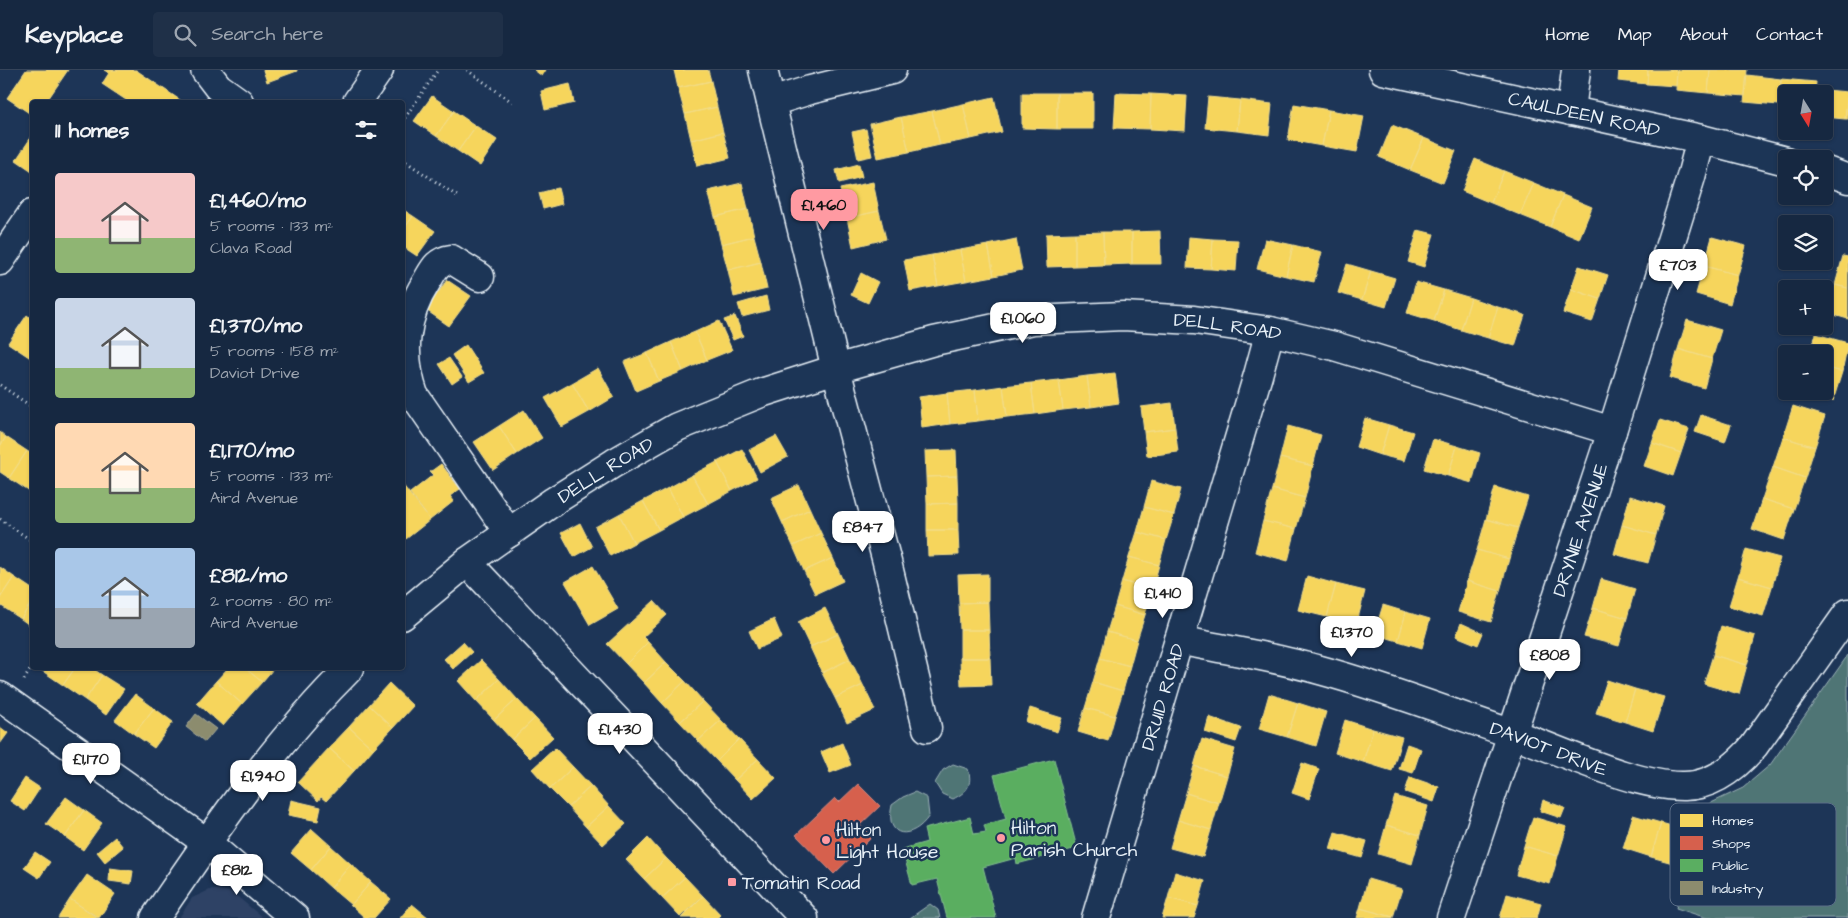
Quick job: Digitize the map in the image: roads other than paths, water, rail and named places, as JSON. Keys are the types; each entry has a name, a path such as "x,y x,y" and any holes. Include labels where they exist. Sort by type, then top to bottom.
{"street":[{"path":"205,70 218,87 236,100"},
{"path":"358,100 379,70"},
{"path":"763,70 836,370 887,562 927,728"},
{"path":"771,102 810,90 892,70"},
{"name":"CAULDEEN ROAD","path":"1383,70 1701,139 1778,159"},
{"path":"1571,111 1576,70"},
{"name":"DRYNIE AVENUE","path":"1451,918 1510,733 1612,431 1691,177 1701,139"},
{"path":"1833,173 1848,179"},
{"path":"0,261 30,217"},
{"path":"480,277 451,259 438,263 415,301 405,352 407,374 414,395 509,533"},
{"name":"DELL ROAD","path":"405,614 467,562 509,533 614,463 677,427 761,393 836,370 934,341 1032,320 1123,316 1194,320 1270,331 1334,346 1612,431"},
{"name":"DRUID ROAD","path":"1096,918 1270,331"},
{"path":"467,562 804,918"},
{"name":"DAVIOT DRIVE","path":"1179,640 1320,670 1510,733 1634,778 1666,786 1686,786 1717,778 1739,764 1754,746 1848,613"},
{"path":"155,918 206,842 301,722 348,670"},
{"path":"0,696 206,842 295,918"}],"place":[{"name":"Hilton Parish Church","path":"1001,838"},
{"name":"Hilton Light House","path":"826,840"},
{"name":"Tomatin Road","path":"732,882"}]}
